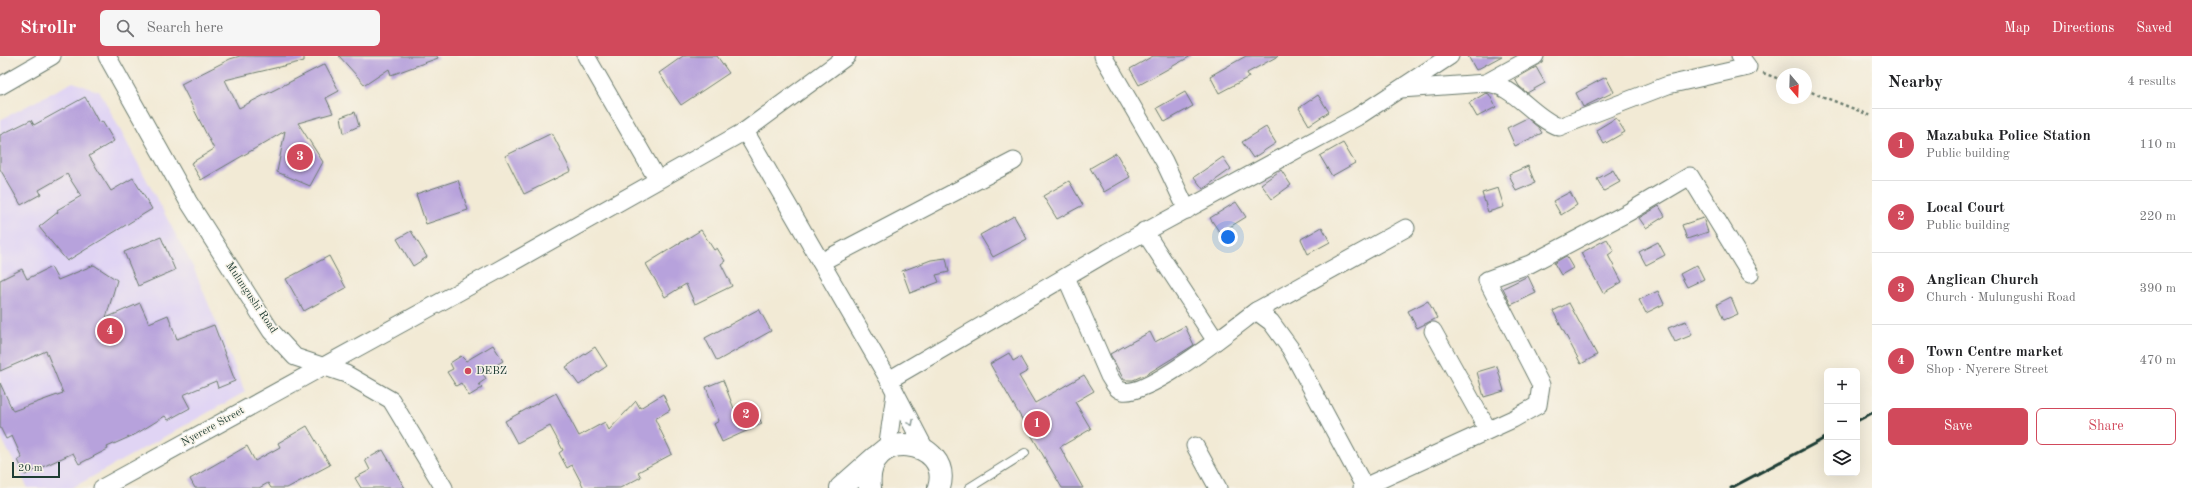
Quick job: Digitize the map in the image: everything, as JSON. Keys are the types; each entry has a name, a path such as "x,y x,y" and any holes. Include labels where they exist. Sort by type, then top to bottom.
{"highway":[{"path":"841,488 883,452 900,444 914,445 926,451 938,466 940,487"},
{"path":"870,488 869,477 872,465 883,452"}],"street":[{"path":"0,86 52,56"},
{"name":"Mulungushi Road","path":"107,56 188,201 271,330 295,357 325,365 346,374 391,400 444,488"},
{"path":"586,56 657,180"},
{"name":"Nyerere Street","path":"102,488 495,272 744,131 848,56"},
{"path":"1103,56 1164,161 1187,210"},
{"path":"883,452 892,387 1066,277 1144,231 1187,210 1357,117 1450,56"},
{"path":"1486,83 1535,56"},
{"path":"1401,89 1486,83 1502,86 1545,120 1559,127 1650,91 1744,61"},
{"path":"744,131 892,387 926,451"},
{"path":"820,262 1014,161"},
{"path":"1256,312 1271,322 1290,348 1364,488 1538,405 1541,385 1487,280 1530,264 1629,212 1690,176 1750,274"},
{"path":"1066,277 1109,376 1117,388 1123,391 1132,391 1157,381 1256,312 1406,228"},
{"path":"1144,231 1216,341"},
{"path":"1434,331 1488,430"},
{"path":"1195,446 1218,488"}],"lane":[{"path":"969,488 1025,453"}],"path":[{"path":"1744,61 1776,77"},
{"path":"1812,92 1872,116"}],"shaded area":[{"path":"73,82 100,92 194,269 245,392 72,488 28,488 0,436 0,120"}],"building":[{"path":"240,56 304,56 304,61 225,80 239,108 325,64 339,91 326,98 333,113 298,123 323,162 310,186 277,172 285,131 201,180 191,163 214,149 181,84 230,59"},
{"path":"339,56 437,56 438,58 391,75 389,69 365,85"},
{"path":"683,56 717,56 729,73 681,105 659,73"},
{"path":"1153,56 1191,56 1139,85 1130,69"},
{"path":"1246,56 1278,56 1247,73 1249,77 1219,93 1210,76"},
{"path":"1468,56 1502,56 1476,70"},
{"path":"1536,67 1545,83 1527,93 1519,86 1515,79"},
{"path":"1606,77 1614,92 1583,107 1576,93"},
{"path":"1185,92 1193,106 1165,122 1157,108"},
{"path":"1486,93 1489,94 1496,107 1477,117 1469,103"},
{"path":"1318,95 1329,112 1309,125 1299,108"},
{"path":"85,97 99,123 102,121 114,141 89,156 111,191 133,178 152,209 67,261 39,227 58,212 57,210 81,196 67,174 39,190 41,194 21,205 0,169 0,135 31,120 34,125"},
{"path":"355,112 359,126 344,133 341,117"},
{"path":"1527,118 1539,128 1542,133 1515,146 1507,128"},
{"path":"1616,118 1625,132 1604,144 1596,130"},
{"path":"1266,127 1276,143 1253,158 1242,142"},
{"path":"552,133 571,171 524,194 505,156"},
{"path":"1343,143 1355,163 1332,176 1320,156"},
{"path":"1116,153 1130,177 1104,192 1090,168"},
{"path":"1223,157 1231,169 1203,189 1194,177"},
{"path":"1528,166 1535,183 1516,191 1509,174"},
{"path":"1281,170 1291,185 1272,199 1261,184"},
{"path":"1613,170 1620,182 1604,191 1597,179"},
{"path":"458,180 468,210 426,224 416,194"},
{"path":"1069,181 1083,205 1057,219 1043,196"},
{"path":"1498,188 1504,207 1488,212 1482,193"},
{"path":"1570,192 1577,205 1561,215 1553,201"},
{"path":"1236,202 1246,217 1220,233 1210,218"},
{"path":"1659,206 1665,216 1646,228 1639,218"},
{"path":"1014,216 1027,239 993,257 980,235"},
{"path":"1703,218 1708,232 1687,239 1682,225"},
{"path":"1322,227 1330,242 1308,254 1301,239"},
{"path":"701,230 714,250 717,248 725,261 721,264 732,286 695,304 686,284 665,297 646,264"},
{"path":"411,231 427,257 413,266 397,239"},
{"path":"161,237 175,270 138,286 124,252"},
{"path":"1607,239 1614,251 1608,255 1622,282 1603,293 1581,253"},
{"path":"1658,242 1665,255 1646,265 1639,252"},
{"path":"329,256 346,288 304,311 286,279"},
{"path":"1566,256 1573,268 1561,275 1554,263"},
{"path":"946,258 949,272 936,275 939,282 910,293 902,271 931,260"},
{"path":"94,265 117,280 106,318 140,303 149,323 168,315 177,339 214,325 235,381 218,388 216,381 183,395 190,408 168,420 165,416 136,434 107,447 108,449 79,464 73,453 25,475 18,460 22,458 12,436 6,439 0,427 0,383 13,411 63,393 46,351 0,371 0,280 22,269 27,279 51,267 58,280"},
{"path":"1697,265 1704,279 1687,287 1680,274"},
{"path":"1528,276 1536,293 1511,305 1503,288"},
{"path":"1658,291 1664,304 1646,313 1639,300"},
{"path":"1731,297 1738,314 1724,320 1717,304"},
{"path":"1428,301 1437,318 1417,328 1408,311"},
{"path":"1569,303 1597,355 1581,364 1553,311"},
{"path":"759,309 771,331 717,361 705,338"},
{"path":"1686,321 1692,335 1675,342 1668,328"},
{"path":"1185,326 1194,345 1147,374 1133,380 1124,380 1110,354 1150,332 1155,342"},
{"name":"DEBZ","path":"493,345 503,361 483,373 486,379 479,384 482,388 469,396 461,383 456,386 447,372 453,369 450,363 461,356 466,361"},
{"path":"595,347 607,366 579,385 566,367"},
{"path":"1009,353 1013,361 1020,357 1028,371 1019,376 1035,403 1084,375 1094,391 1075,402 1091,429 1060,447 1083,488 1062,488 990,364"},
{"path":"1497,366 1504,391 1484,397 1477,372"},
{"path":"723,380 736,414 754,406 762,424 722,442 714,424 719,421 706,387"},
{"path":"556,393 579,436 605,422 609,430 636,401 640,408 663,394 670,410 655,419 672,454 638,472 641,477 620,488 584,488 572,465 567,468 559,453 563,450 550,426 517,443 505,421"},
{"path":"307,426 330,465 287,488 271,488 268,483 259,488 195,488 190,479 247,446 255,461 280,447 278,443"},
{"path":"383,450 405,488 361,488 355,478 370,470 365,460"}],"railway":[{"path":"1860,419 1872,413"},
{"path":"1731,488 1824,439"}],"place":[{"name":"Anglican Church","path":"300,157"},
{"name":"Town Centre market","path":"110,331"},
{"name":"DEBZ","path":"468,371"},
{"name":"Local Court","path":"746,415"},
{"name":"Mazabuka Police Station","path":"1037,424"}]}
